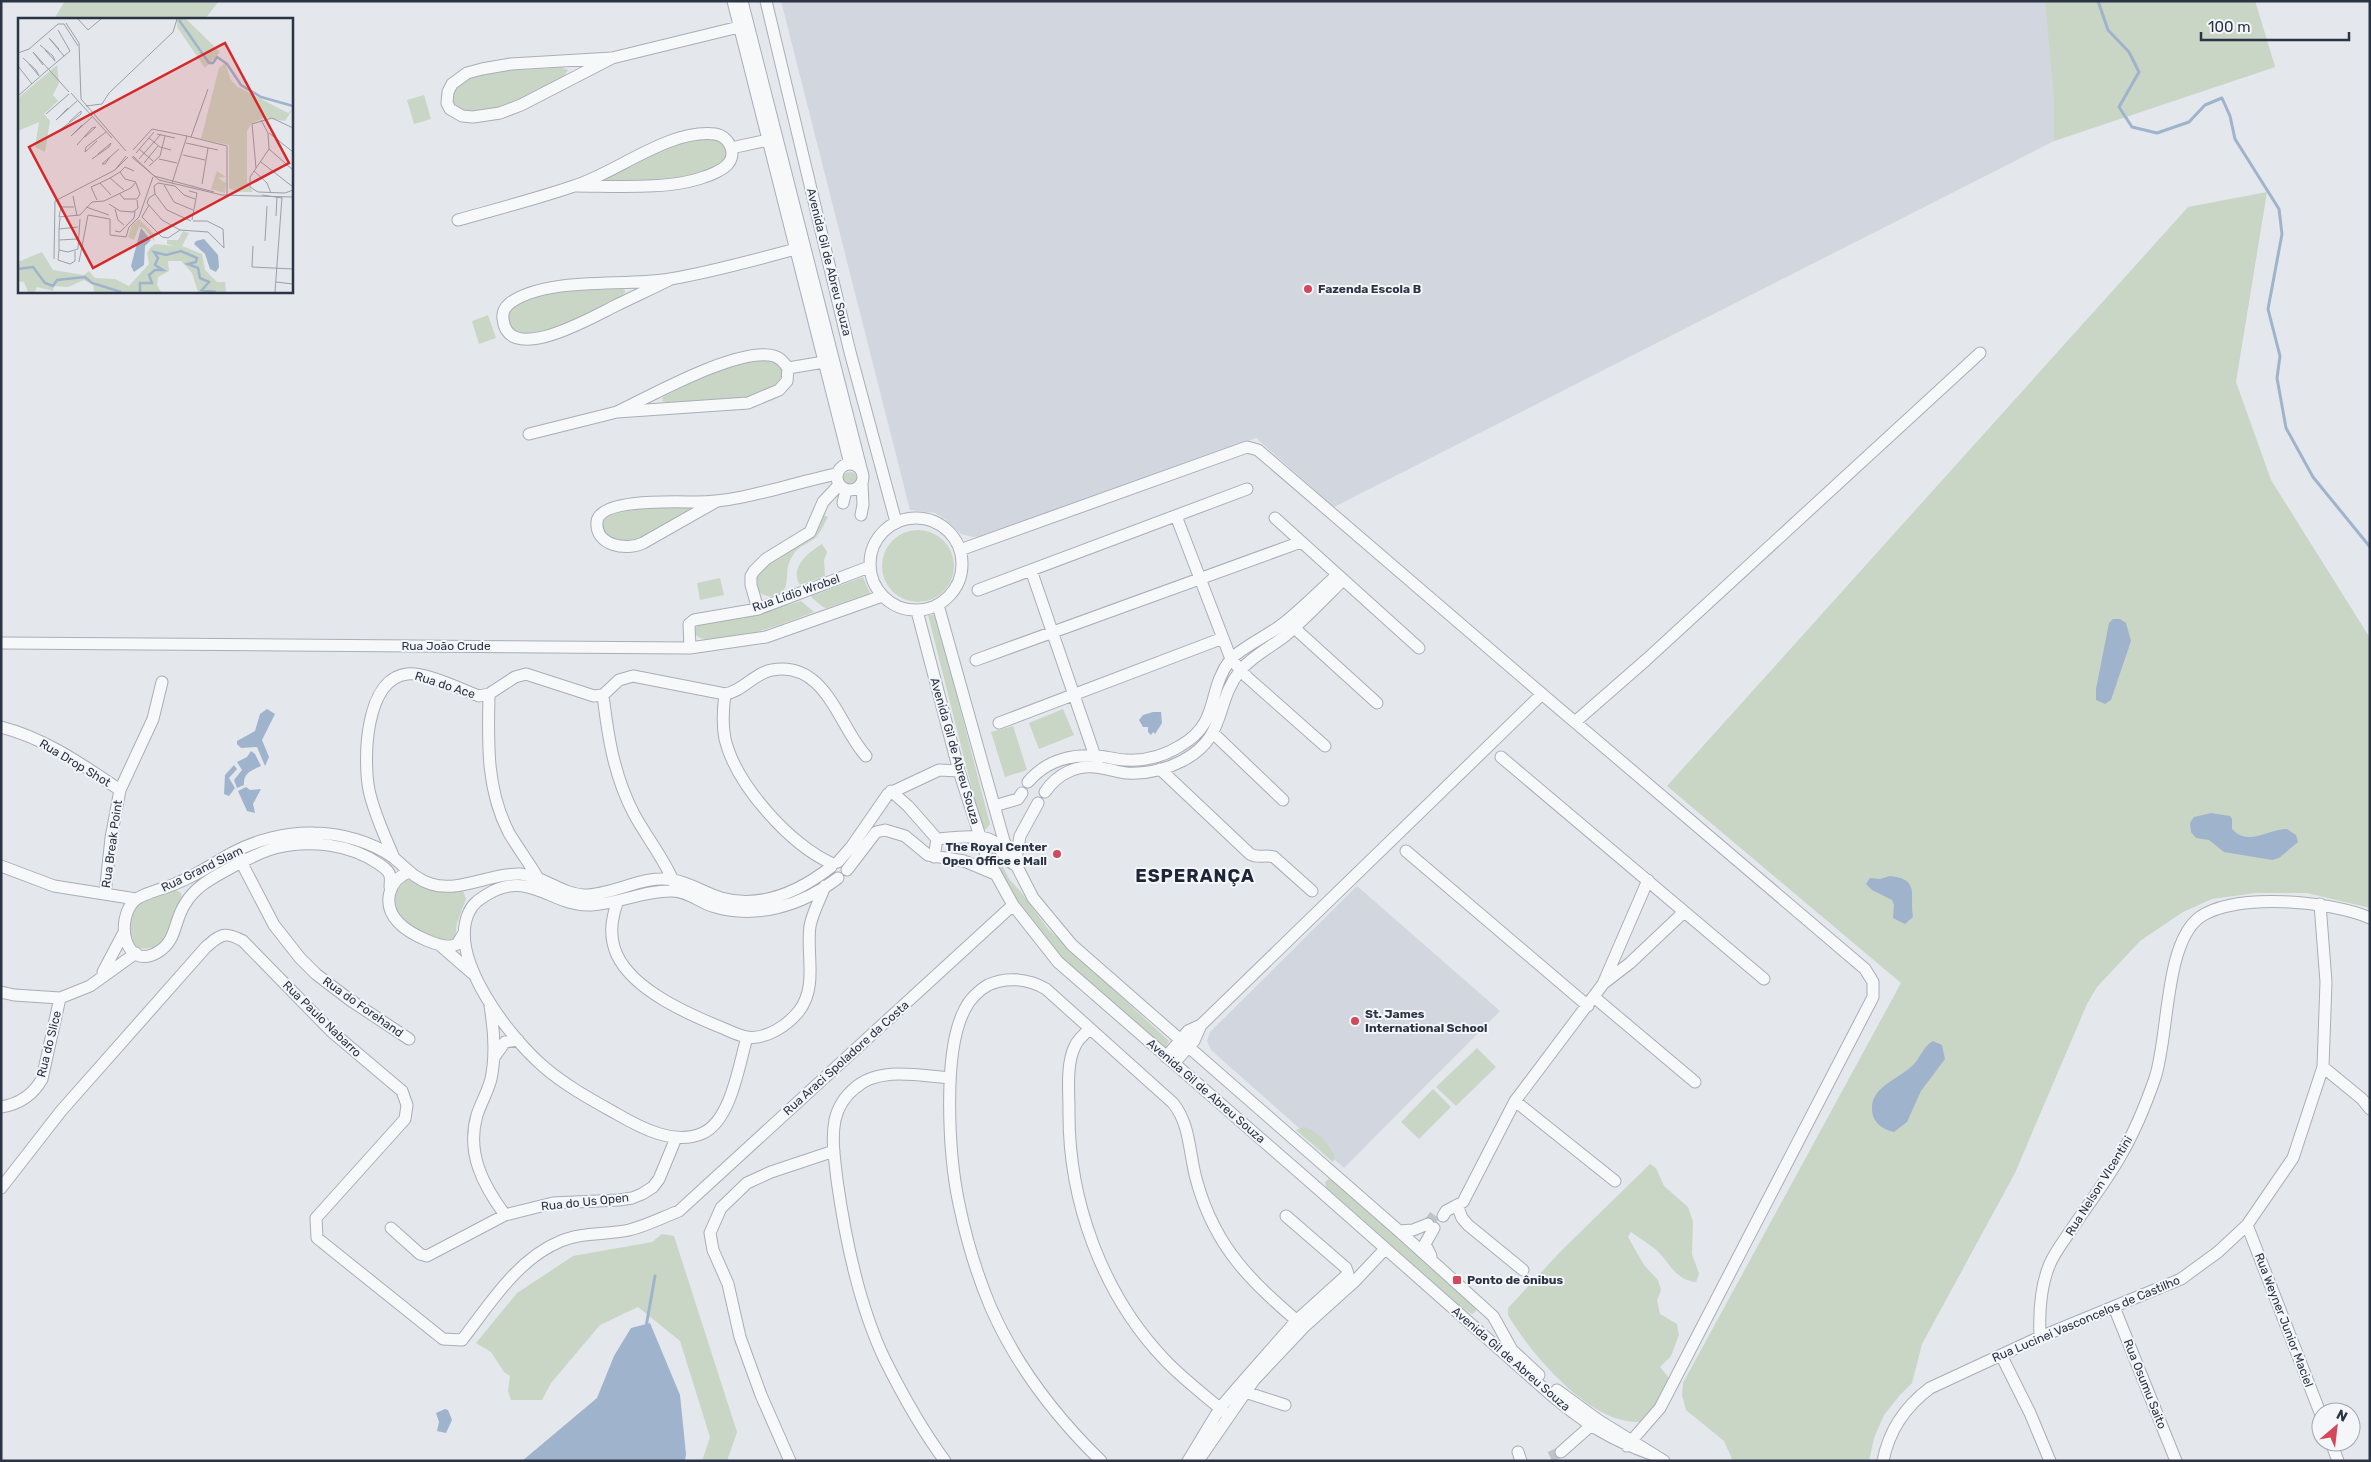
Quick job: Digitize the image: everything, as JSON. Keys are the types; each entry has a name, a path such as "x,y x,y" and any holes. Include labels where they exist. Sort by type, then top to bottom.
{"street":[{"path":"733,1 850,464"},
{"path":"742,1 862,477 863,505 861,515"},
{"name":"Avenida Gil de Abreu Souza","path":"766,1 848,343 896,522"},
{"path":"612,58 521,105 500,113 472,117 462,116 450,109 447,103 448,92 452,84 467,73 511,64 612,58 739,27"},
{"path":"566,62 571,78"},
{"path":"458,220 576,186 604,180 680,183 704,177 726,166 732,154 731,148 727,139 720,135 696,135 662,144 604,180"},
{"path":"731,148 768,140"},
{"path":"669,280 573,327 546,337 529,340 510,334 504,328 503,314 507,306 534,292 562,287 669,280 796,249"},
{"path":"623,284 629,299"},
{"path":"1575,722 1646,660 1980,353"},
{"path":"529,434 617,412 748,403 779,390 787,381 788,368 781,360 769,355 724,361 617,412"},
{"path":"788,368 824,362"},
{"path":"659,392 662,409"},
{"path":"960,550 1238,450 1252,447 1865,969 1873,982 1873,997 1664,1399 1630,1443"},
{"path":"697,507 628,504 608,508 599,516 598,526 610,543 619,547 631,548 643,544 697,507 717,501 841,483 857,489 862,477 859,468 850,464 842,467 841,483 843,503"},
{"path":"758,609 751,585 751,576 754,571 763,562 810,532 823,502 841,483"},
{"path":"978,590 1247,489"},
{"path":"1176,516 1231,659 1240,670 1325,746"},
{"path":"917,518 937,523 949,531 960,550 962,571 958,585 938,605 917,610 904,609 892,604 875,587 869,567 870,553 875,540 884,530 896,522 917,518"},
{"path":"1275,518 1419,648"},
{"path":"976,660 1301,542"},
{"name":"Rua Lídio Wrobel","path":"690,648 689,624 691,622 758,609 869,567"},
{"path":"1031,570 1054,631 1099,767"},
{"path":"1045,792 1053,781 1065,772 1099,767 1128,773 1160,769 1179,762 1195,753 1213,733 1229,691 1240,670 1340,578"},
{"name":"Rua João Crude","path":"1,642 690,648 766,637 882,596"},
{"name":"Avenida Gil de Abreu Souza","path":"938,605 1004,841 1033,898 1072,945 1399,1231 1496,1319 1512,1350 1594,1423"},
{"name":"Avenida Gil de Abreu Souza","path":"917,610 959,771 980,837 995,874 1013,905 1058,962 1550,1394 1594,1423 1659,1458"},
{"path":"1028,782 1049,763 1070,756 1140,760 1169,752 1182,746 1207,723 1216,689 1231,659 1290,624"},
{"path":"1290,624 1377,704"},
{"path":"999,724 1223,638"},
{"path":"539,884 510,834 494,792 488,752 489,694 515,677 526,674 594,696 603,695 620,680 633,676 724,694 734,691 759,674 781,669 802,674 825,691 840,713 856,745 866,756"},
{"name":"Rua do Ace","path":"394,858 376,812 367,776 367,748 373,711 382,689 389,681 398,676 416,674 479,696 489,694"},
{"name":"Rua Break Point","path":"105,894 111,838 120,790 153,719 162,682"},
{"path":"724,694 723,723 726,740 744,780 771,816 785,831 817,857 834,864 845,865 842,874"},
{"path":"1170,1060 1184,1044 1188,1031 1201,1025 1542,694"},
{"path":"603,695 609,741 620,784 634,814 678,891"},
{"name":"Rua Drop Shot","path":"1,727 17,731 48,745 120,790"},
{"path":"1213,733 1283,800"},
{"path":"1501,757 1764,979"},
{"path":"1160,769 1250,854 1259,858 1268,855 1274,857 1312,891"},
{"name":"Rua Grand Slam","path":"476,902 496,890 507,887 539,884 583,895 657,880 673,880 720,898 758,901 797,890 810,884 854,844 885,797 891,792 939,770 959,771"},
{"path":"891,792 908,806 937,839"},
{"path":"994,806 1018,799 1022,793"},
{"path":"937,839 980,837 992,840 1005,858 1015,865 1020,836 1038,804"},
{"name":"Rua do Ace","path":"372,846 376,829 376,812"},
{"name":"Rua Grand Slam","path":"136,899 177,884 235,851 275,838 312,833 334,835 372,846 394,858 420,880 438,886 519,874 539,884 565,902 579,905 617,903 660,892 678,891 722,909 747,911 788,905 824,888 842,874 871,838 881,830 905,836 925,853 934,857"},
{"path":"937,839 934,857 964,861 995,874"},
{"name":"Rua Grand Slam","path":"136,953 142,956 156,954 166,946 173,936 180,912 187,900 204,882 241,862 264,852 285,846 332,846 362,854 386,868 390,876 391,909 399,923 440,946 477,977"},
{"name":"Rua do Forehand","path":"235,851 274,926 300,958 316,974 350,1000 409,1039"},
{"path":"1406,851 1591,1001 1695,1082"},
{"path":"617,903 613,916 612,938 617,955 629,971 651,991 677,1008 747,1037 767,1034 786,1024 801,1009 806,999 810,979 809,940 811,924 834,864"},
{"path":"1,866 54,886 136,899 128,913 123,934 126,944 136,953"},
{"path":"390,887 398,877 409,872"},
{"path":"1440,1214 1465,1200 1515,1101 1603,984 1648,880"},
{"path":"177,884 182,887 187,900"},
{"path":"440,946 454,946 460,941 464,933 468,914 476,902 470,892 461,884"},
{"name":"Rua Nelson VIcentini","path":"2040,1337 2041,1293 2049,1265 2121,1155 2156,1078 2163,1047 2170,988 2183,939 2199,918 2220,907 2280,901 2320,904 2370,918"},
{"name":"Rua Lucinei Vasconcelos de Castilho","path":"1883,1461 1886,1447 1899,1418 1917,1398 1930,1388 2040,1337 2181,1279 2218,1252 2247,1225 2293,1158 2323,1067 2326,982 2320,904"},
{"name":"Rua Araci Spoladore da Costa","path":"462,1340 508,1281 534,1256 562,1240 600,1232 629,1230 679,1211 1013,905"},
{"path":"1603,984 1630,963 1684,912"},
{"path":"464,933 468,960 490,1004 518,1040 542,1066 574,1090 638,1125 676,1138 703,1133 722,1116 731,1096 747,1037"},
{"name":"Rua do Slice","path":"96,981 110,962 123,934"},
{"name":"Rua Paulo Nabarro","path":"1,1188 61,1111 206,947 219,936 231,934 243,941 331,1031 402,1091 407,1105 405,1119 316,1218 317,1238 443,1339 462,1340"},
{"name":"Rua do Slice","path":"1,1107 28,1097 36,1090 42,1078 60,998 90,986 136,953"},
{"path":"1101,1461 1082,1443 1029,1375 991,1307 964,1227 958,1201 952,1141 950,1078 957,1034 965,1008 985,987 994,982 1009,980 1028,981 1046,989 1179,1110 1188,1135 1193,1168 1201,1196 1215,1231 1235,1262 1249,1278 1301,1324"},
{"path":"1,992 14,995 60,998"},
{"path":"490,1004 493,1060 490,1079 477,1116 473,1142 482,1180 505,1215"},
{"path":"1090,1029 1075,1044 1071,1057 1069,1130 1076,1182 1093,1246 1110,1281 1144,1335 1176,1371 1224,1412"},
{"path":"493,1060 500,1046 505,1042 518,1040"},
{"path":"2323,1067 2362,1099 2370,1109"},
{"path":"945,1461 915,1414 885,1358 858,1281 845,1228 834,1151 834,1125 839,1109 847,1095 863,1082 872,1078 891,1075 950,1078"},
{"path":"1515,1101 1615,1181"},
{"name":"Rua do Us Open","path":"391,1228 420,1254 427,1256 505,1215 552,1203 632,1198 653,1187 659,1179 676,1138"},
{"path":"790,1461 761,1395 740,1337 730,1291 713,1250 710,1233 715,1217 721,1208 747,1183 771,1172 834,1151"},
{"path":"1457,1205 1462,1218 1468,1225 1523,1270"},
{"path":"1188,1461 1224,1412 1301,1324 1348,1274 1346,1268 1286,1216"},
{"name":"Rua Weyner Junior Maciel","path":"2247,1225 2316,1402"},
{"path":"1399,1231 1431,1226 1425,1244 1438,1266"},
{"path":"1198,1461 1224,1412 1245,1392 1301,1324 1354,1282 1384,1248"},
{"path":"1451,1307 1477,1318 1482,1312 1483,1307"},
{"name":"Rua Osumu Saito","path":"2114,1307 2176,1461"},
{"path":"2001,1355 2030,1413 2050,1461"},
{"path":"1245,1392 1285,1405"},
{"path":"1560,1452 1594,1423"}],"shaded area":[{"name":"Fazenda Escola B","path":"781,1 2255,1 2275,67 2054,141 1334,507 1256,438 987,536 973,537 961,534 945,519 935,513 910,510"},
{"name":"St. James International School","path":"1357,886 1500,1011 1344,1168 1211,1050 1207,1041 1210,1032"}],"green space":[{"path":"65,1 219,1 206,18 55,18"},
{"path":"2045,1 2255,1 2275,67 2054,141 2054,98"},
{"path":"561,67 568,70 564,76 526,98 505,107 484,112 471,112 460,109 453,102 453,96 460,83 478,75 490,72"},
{"path":"424,95 431,119 414,124 407,100"},
{"path":"702,138 714,139 722,144 727,151 723,164 680,180 606,182 606,178 666,146"},
{"path":"2267,192 2236,382 2271,480 2370,638 2370,908 2307,893 2256,893 2212,899 2183,912 2140,941 2097,987 2087,1004 2015,1173 1922,1344 1912,1383 1884,1415 1874,1438 1869,1461 1733,1461 1724,1441 1686,1410 1682,1395 1683,1383 1901,983 1667,786 2188,207"},
{"path":"625,290 625,293 620,297 569,324 541,334 527,335 513,332 508,317 508,310 522,303 550,294"},
{"path":"488,315 496,338 479,344 472,321"},
{"path":"757,360 774,363 782,370 780,382 757,396 742,400 713,403 662,401 663,397 709,375 744,362"},
{"path":"850,472 858,480 850,488 842,480"},
{"path":"654,505 693,507 693,510 657,528 633,544 621,546 604,535 601,523 609,512"},
{"path":"822,514 828,517 818,534 814,539 797,550 791,558 783,592 775,596 765,596 756,586 757,578 762,570 816,531"},
{"path":"925,530 944,540 952,552 954,566 952,580 944,592 932,600 911,602 892,592 884,580 882,559 892,540 904,532"},
{"path":"822,544 827,552 824,560 825,576 800,585 797,578 799,566 806,556"},
{"path":"863,577 870,593 827,608 823,607 811,596"},
{"path":"720,578 724,595 700,600 697,583"},
{"path":"801,601 814,612 753,633 734,637 717,640 704,639 695,634 696,627 703,623 745,618"},
{"path":"928,615 935,615 938,623 990,824 986,829 982,829"},
{"path":"1063,709 1074,735 1039,749 1029,723"},
{"path":"1013,726 1027,770 1005,777 991,732"},
{"path":"992,843 1009,879 1048,929 1169,1041 1165,1049 1088,983 1046,941 1014,896 988,847"},
{"path":"404,878 428,887 463,891 466,899 457,923 455,939 444,943 407,926 394,907 395,889"},
{"path":"176,890 181,893 182,899 175,909 164,942 145,949 134,946 128,936 128,928 136,901"},
{"path":"1477,1048 1496,1067 1456,1106 1436,1087"},
{"path":"1433,1089 1451,1107 1419,1139 1401,1122"},
{"path":"1304,1127 1314,1131 1327,1143 1335,1158 1333,1162 1296,1130"},
{"path":"1650,1164 1656,1168 1664,1186 1688,1207 1693,1222 1692,1254 1699,1274 1696,1282 1682,1278 1654,1248 1631,1232 1628,1237 1644,1265 1658,1280 1661,1290 1657,1300 1660,1314 1677,1324 1679,1335 1671,1356 1660,1367 1669,1378 1660,1402 1639,1422 1620,1420 1601,1412 1564,1384 1547,1367 1518,1331 1508,1315 1508,1308 1561,1251"},
{"path":"1330,1178 1472,1303 1477,1308 1475,1312 1472,1314 1462,1308 1326,1187 1325,1182"},
{"path":"662,1234 674,1236 737,1432 727,1461 702,1461 710,1437 680,1341 638,1307 600,1325 551,1383 542,1400 511,1400 508,1391 510,1376 504,1372 491,1352 476,1343 517,1293 573,1256 652,1242"}],"water":[{"path":"2113,619 2120,619 2126,623 2131,641 2111,700 2105,704 2096,700 2096,689 2109,623"},
{"path":"267,709 275,714 262,740 269,757 265,766 257,747 241,748 237,741 255,731 260,714"},
{"path":"1161,712 1162,723 1155,734 1153,732 1151,735 1148,732 1148,727 1143,727 1139,720 1143,715"},
{"path":"251,751 255,754 261,766 249,772 245,778 244,785 237,788 234,780 242,770 237,762 247,757"},
{"path":"234,765 237,769 229,778 235,788 229,796 224,794 225,775"},
{"path":"246,787 250,790 261,789 253,804 255,813 247,811 238,791"},
{"path":"2211,813 2230,816 2232,819 2232,829 2245,837 2287,829 2296,835 2298,842 2279,858 2272,860 2224,852 2209,840 2196,838 2191,832 2190,823 2194,817"},
{"path":"1890,876 1906,881 1912,890 1913,917 1905,924 1893,918 1894,905 1892,900 1872,890 1866,884 1870,878 1880,879"},
{"path":"1933,1041 1942,1045 1945,1059 1921,1091 1907,1122 1894,1132 1884,1128 1876,1122 1873,1116 1872,1107 1874,1099 1883,1087 1914,1064 1926,1047"},
{"path":"650,1323 680,1395 686,1454 685,1461 522,1461 597,1398 614,1356 631,1328"},
{"path":"445,1409 448,1410 452,1420 446,1433 437,1431 439,1422 436,1413"}],"waterway":[{"path":"2098,1 2108,30 2129,52 2139,72 2119,107 2132,127 2157,133 2189,122 2205,105 2222,98 2230,116 2235,139 2279,209 2282,234 2268,309 2280,356 2277,378 2286,428 2313,477 2370,547"},
{"path":"646,1327 655,1276"}],"tunnel":[{"path":"1428,1224 1437,1212"},
{"path":"1550,1457 1561,1452"}],"place":[{"name":"Fazenda Escola B","path":"1308,289"},
{"name":"The Royal Center Open Office e Mall","path":"1057,854"},
{"name":"St. James International School","path":"1355,1021"},
{"name":"Ponto de ônibus","path":"1457,1280"}],"district":[{"name":"ESPERANÇA","path":"1195,876"}]}
